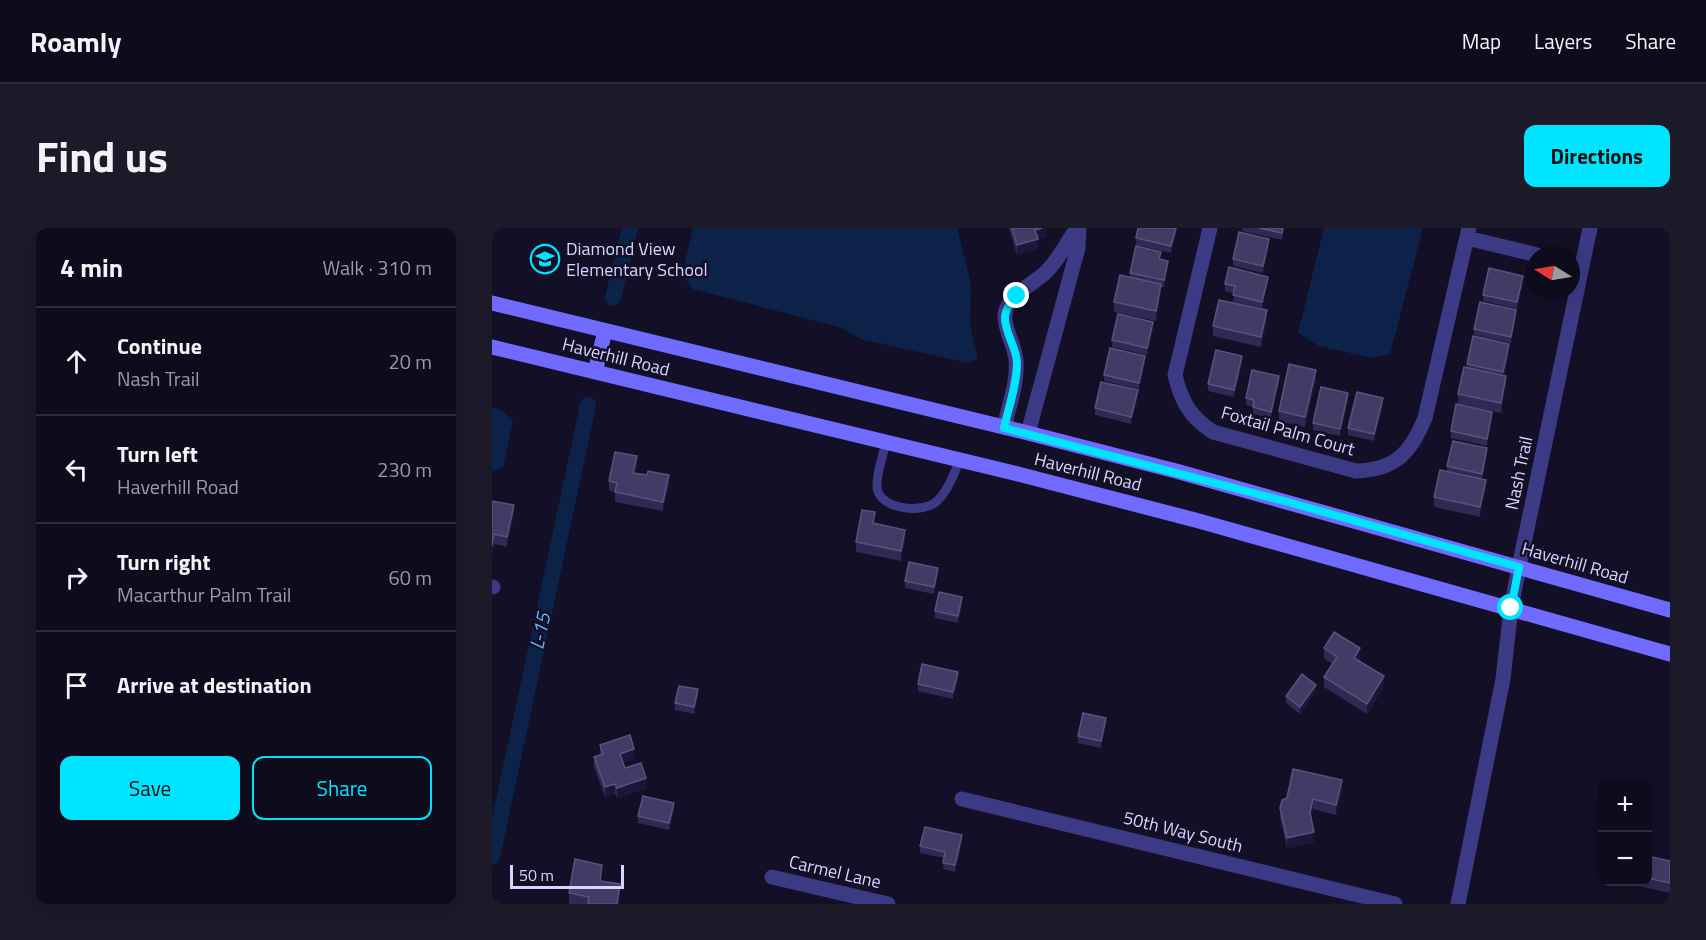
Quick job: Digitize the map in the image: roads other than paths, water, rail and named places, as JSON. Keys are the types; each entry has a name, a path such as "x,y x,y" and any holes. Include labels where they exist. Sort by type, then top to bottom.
{"street":[{"path":"1004,428 1017,363 1005,315 1010,304 1047,271 1078,228"},
{"path":"1028,433 1078,248 1078,228"},
{"name":"Foxtail Palm Court","path":"1210,228 1176,375 1179,392 1186,408 1199,423 1213,432 1356,471 1370,471 1386,466 1402,456 1415,442 1425,418 1468,233"},
{"name":"Nash Trail","path":"1580,254 1590,228"},
{"path":"1468,233 1526,251"},
{"name":"Nash Trail","path":"1458,904 1503,679 1511,608 1569,300"},
{"name":"Haverhill Road","path":"492,303 1028,433 1266,496 1670,610"},
{"path":"595,372 605,331"},
{"name":"Haverhill Road","path":"492,347 960,460 1200,521 1670,654"},
{"name":"50th Way South","path":"962,799 1395,904"},
{"name":"Carmel Lane","path":"772,877 888,904"}],"lane":[{"path":"886,442 877,487 879,494 887,502 903,508 924,509 937,502 960,460"}],"water":[{"path":"693,228 957,228 971,284 970,325 978,359 968,363 860,339 842,328 693,289 682,275"},
{"path":"1324,228 1423,228 1390,354 1372,358 1319,346 1298,333"},
{"path":"492,408 501,410 513,421 503,467 492,472"}],"waterway":[{"name":"L-15","path":"613,298 630,228"},
{"name":"L-15","path":"492,857 588,405"}],"place":[{"name":"Diamond View Elementary School","path":"545,259"}]}
